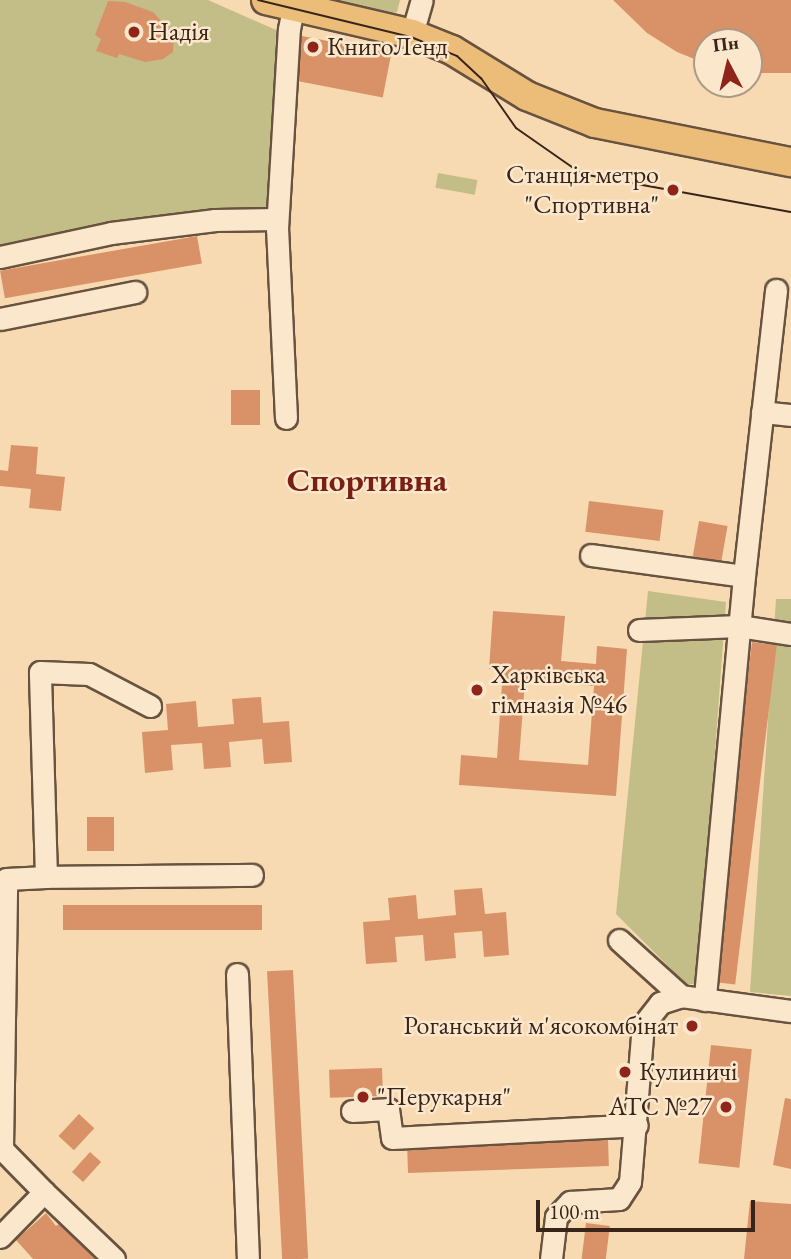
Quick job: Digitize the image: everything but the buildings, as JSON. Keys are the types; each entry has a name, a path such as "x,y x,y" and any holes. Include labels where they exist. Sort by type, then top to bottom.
{"main road":[{"path":"278,3 412,34 452,50 527,96 572,116 624,130 791,162"}],"street":[{"path":"412,34 422,0"},
{"path":"278,3 289,29 277,219 286,418"},
{"path":"0,257 111,233 215,220 277,219"},
{"path":"705,1000 744,576 776,290"},
{"path":"0,319 135,292"},
{"path":"762,411 791,415"},
{"path":"591,555 744,576"},
{"path":"639,629 739,626 791,635"},
{"path":"46,877 40,672 89,674 150,706"},
{"path":"114,1259 1,1148 6,879 252,875"},
{"path":"619,940 681,996"},
{"path":"237,974 248,1259"},
{"path":"551,1259 556,1217 570,1202 620,1199 630,1182 637,1125 643,1025 660,1003 681,996 791,1011"},
{"path":"352,1111 388,1109 393,1138 637,1125"},
{"path":"0,1237 44,1192"}],"shaded area":[{"path":"0,0 208,0 276,30 273,215 0,252"},
{"path":"311,0 400,0 397,12 383,15"},
{"path":"438,173 477,180 475,195 435,188"},
{"path":"648,591 726,602 698,984 686,984 616,914"},
{"path":"776,599 791,599 791,996 750,992"}],"tram line":[{"path":"258,0 411,37 457,56 481,78 516,128 582,174 791,212"}],"place":[{"name":"Надія","path":"134,32"},
{"name":"КнигоЛенд","path":"313,47"},
{"name":"Станція метро \"Спортивна\"","path":"673,190"},
{"name":"Харківська гімназія №46","path":"477,690"},
{"name":"Роганський м'ясокомбінат","path":"692,1026"},
{"name":"Кулиничі","path":"625,1072"},
{"name":"\"Перукарня\"","path":"363,1097"},
{"name":"АТС №27","path":"726,1107"}],"district":[{"name":"Спортивна","path":"367,480"}]}
